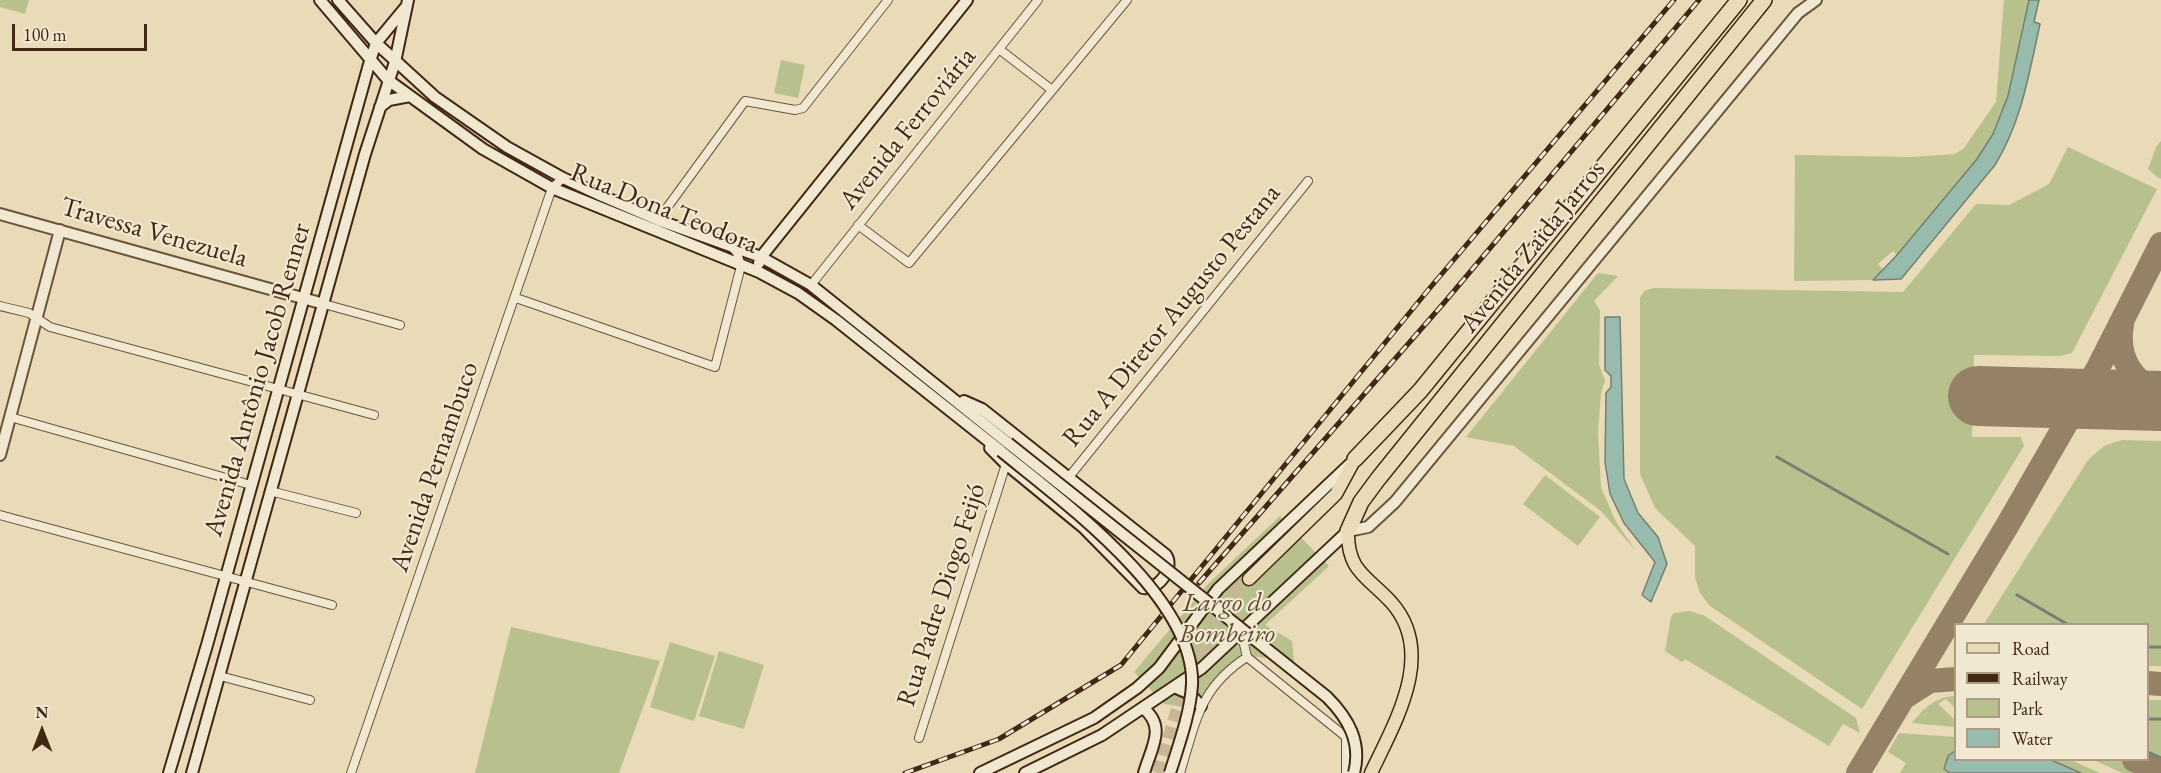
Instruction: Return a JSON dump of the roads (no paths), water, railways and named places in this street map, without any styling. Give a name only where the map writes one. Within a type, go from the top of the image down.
[{"type":"highway","name":"Avenida Zaida Jarros","points":[[1355,459],[1420,391],[1739,0]]},
{"type":"highway","name":"Avenida Zaida Jarros","points":[[1348,531],[1361,502],[1378,479],[1764,0]]},
{"type":"main road","name":"Rua Dona Teodora","points":[[320,0],[388,80],[453,128],[552,188],[759,272],[798,293],[836,320],[969,426],[1005,447]]},
{"type":"main road","name":"Rua Dona Teodora","points":[[338,0],[376,43],[435,97],[507,147],[563,178],[658,220],[760,257],[811,285],[950,395],[1005,447]]},
{"type":"main road","points":[[759,272],[760,257],[967,0]]},
{"type":"main road","points":[[1025,773],[1102,735],[1202,668],[1348,531],[1368,527],[1395,502],[1798,13],[1816,0]]},
{"type":"main road","name":"Avenida Antônio Jacob Renner","points":[[169,773],[370,61],[376,43],[406,4]]},
{"type":"main road","name":"Avenida Antônio Jacob Renner","points":[[193,768],[365,154],[395,62],[406,4]]},
{"type":"main road","points":[[380,107],[389,100],[410,96]]},
{"type":"main road","points":[[453,128],[461,116]]},
{"type":"main road","points":[[345,149],[365,154]]},
{"type":"main road","points":[[330,205],[350,210]]},
{"type":"main road","name":"Travessa Venezuela","points":[[0,214],[324,304]]},
{"type":"main road","points":[[0,455],[60,230]]},
{"type":"main road","points":[[950,395],[982,409],[1166,555],[1170,559],[1169,569],[1157,585],[1148,589],[1143,588],[1084,528],[1006,464],[969,426]]},
{"type":"main road","points":[[267,430],[286,435]]},
{"type":"main road","points":[[1005,447],[1134,568],[1159,598],[1182,634],[1190,660],[1192,683],[1188,713],[1170,773]]},
{"type":"main road","points":[[1005,447],[1327,697],[1343,713],[1352,731],[1356,750],[1354,773]]},
{"type":"main road","points":[[1249,579],[1336,494],[1355,459]]},
{"type":"main road","points":[[980,773],[1094,718],[1137,688],[1159,668],[1218,589],[1355,459]]},
{"type":"main road","points":[[1348,531],[1347,544],[1354,566],[1391,603],[1405,625],[1412,644],[1409,682],[1371,773]]},
{"type":"main road","points":[[217,608],[225,616],[236,614]]},
{"type":"main road","points":[[207,645],[218,642],[226,652]]},
{"type":"main road","points":[[1174,687],[1190,694],[1201,706]]},
{"type":"main road","points":[[1143,708],[1153,716],[1157,731],[1144,773]]},
{"type":"main road","points":[[174,756],[193,768]]},
{"type":"street","points":[[658,220],[745,101],[795,110],[803,108],[888,0]]},
{"type":"street","name":"Avenida Ferroviária","points":[[811,285],[1038,0]]},
{"type":"street","points":[[858,225],[909,263],[1127,0]]},
{"type":"street","points":[[999,49],[1052,90]]},
{"type":"street","name":"Avenida Pernambuco","points":[[351,773],[552,188],[563,178]]},
{"type":"street","name":"Rua A Diretor Augusto Pestana","points":[[1069,477],[1308,181]]},
{"type":"street","points":[[516,298],[715,367],[741,266],[740,259],[731,246]]},
{"type":"street","name":"Travessa Venezuela","points":[[324,304],[400,325]]},
{"type":"street","points":[[0,306],[29,313],[50,327],[374,415]]},
{"type":"street","points":[[10,417],[251,485]]},
{"type":"street","name":"Rua Padre Diogo Feijó","points":[[918,738],[1006,464]]},
{"type":"street","points":[[270,491],[356,513]]},
{"type":"street","points":[[0,515],[332,605]]},
{"type":"street","points":[[1253,618],[1244,644],[1246,657],[1346,737],[1346,773]]},
{"type":"street","points":[[1180,773],[1201,706],[1215,682],[1246,657]]},
{"type":"street","points":[[220,676],[310,700]]},
{"type":"water","points":[[2029,0],[2039,0],[2034,22],[2040,24],[2018,114],[1995,165],[1901,279],[1873,280],[1897,255],[1977,159],[1993,134],[2008,96]]},
{"type":"water","points":[[1605,317],[1620,317],[1624,479],[1638,513],[1658,537],[1667,564],[1651,602],[1642,595],[1655,562],[1624,523],[1610,494],[1605,462],[1606,393],[1611,387],[1611,376],[1605,370]]},
{"type":"water","points":[[1954,752],[1954,761],[2053,761],[2081,773],[1950,773],[1944,769],[1948,756]]},
{"type":"waterway","points":[[1777,457],[1948,554]]},
{"type":"waterway","points":[[2017,595],[2065,623]]},
{"type":"waterway","points":[[2149,647],[2161,647]]},
{"type":"waterway","points":[[2149,719],[2161,719]]},
{"type":"waterway","points":[[2149,752],[2161,758]]},
{"type":"tunnel","points":[[1158,773],[1179,702],[1201,672],[1204,646],[1214,623],[1225,603],[1249,579]]},
{"type":"railway","points":[[905,773],[999,739],[1121,665],[1429,289],[1674,0]]},
{"type":"railway","points":[[1199,583],[1443,304],[1699,0]]},
{"type":"park label","name":"Largo do Bombeiro","points":[[1227,620]]}]
